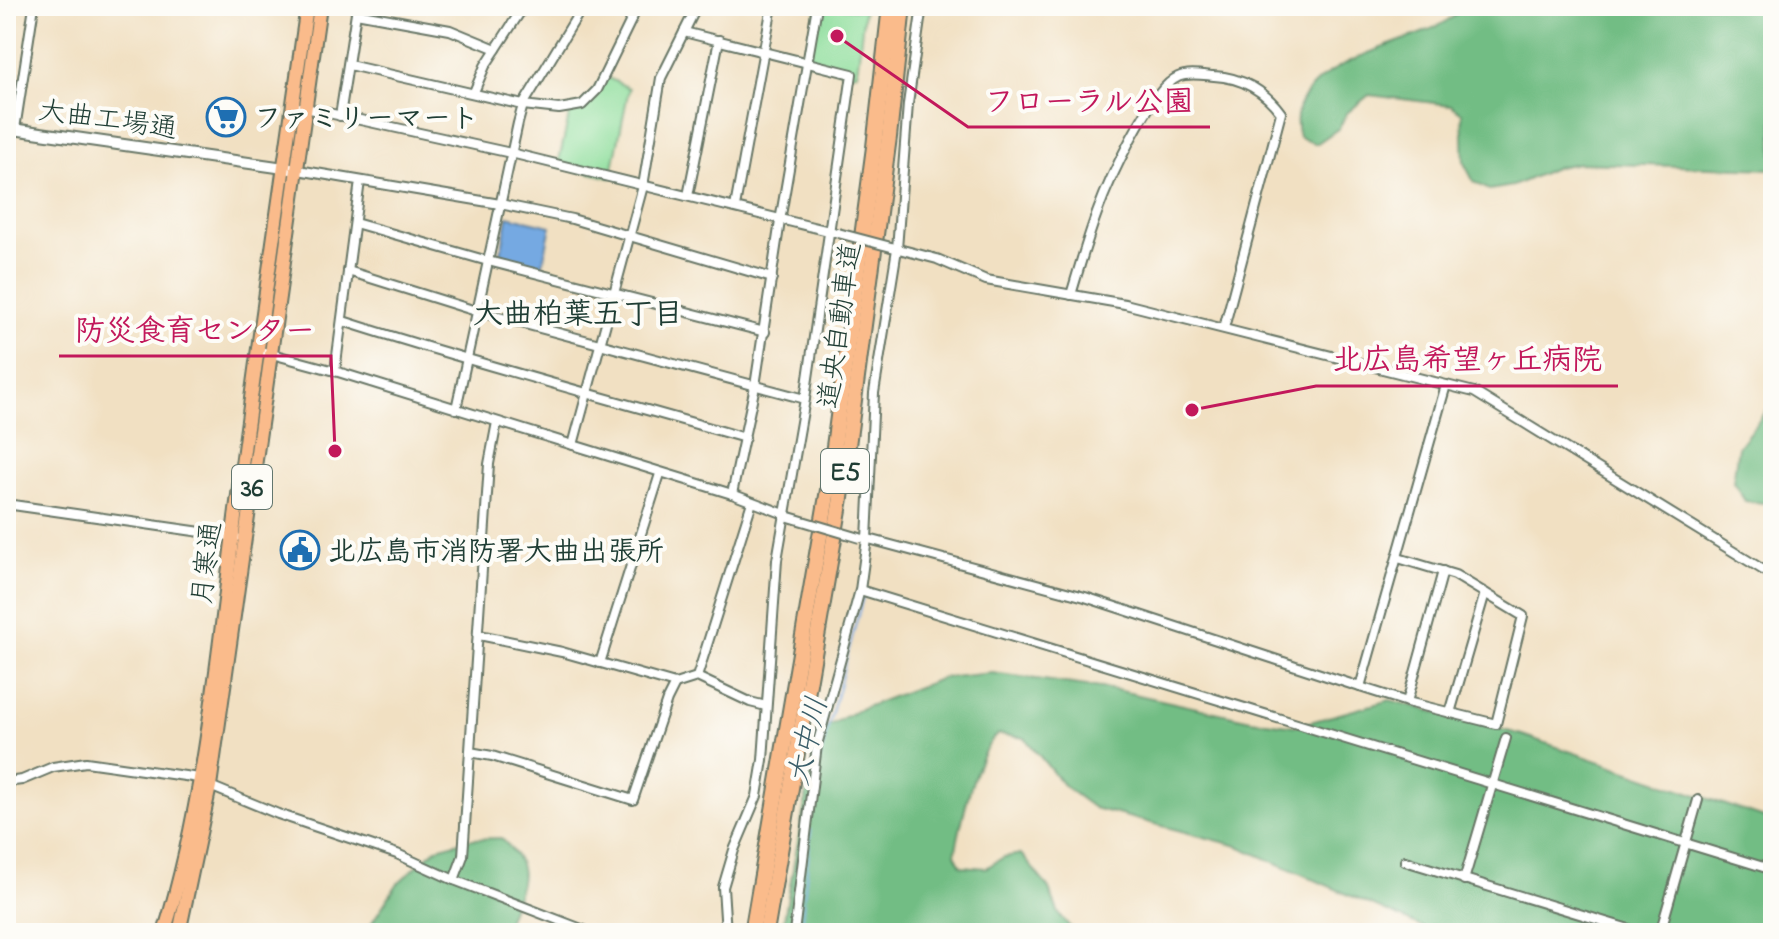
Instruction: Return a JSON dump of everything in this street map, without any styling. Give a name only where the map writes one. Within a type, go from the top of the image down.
[{"type":"highway","name":"月寒通","points":[[164,933],[199,778],[271,353],[307,6]]},
{"type":"highway","name":"月寒通","points":[[299,106],[320,6]]},
{"type":"highway","name":"道央自動車道","points":[[752,933],[831,471],[890,6]]},
{"type":"highway","name":"道央自動車道","points":[[766,933],[841,498],[889,137],[903,6]]},
{"type":"highway","name":"月寒通","points":[[179,933],[210,786],[257,350],[291,169]]},
{"type":"street","points":[[10,128],[34,6]]},
{"type":"street","points":[[474,92],[496,49],[524,6]]},
{"type":"street","points":[[456,409],[523,105],[583,6]]},
{"type":"street","points":[[349,65],[523,105],[559,109],[582,105],[597,90],[638,6]]},
{"type":"street","points":[[573,445],[643,186],[661,78],[697,6]]},
{"type":"street","points":[[735,207],[772,6]]},
{"type":"street","points":[[732,494],[765,332],[780,221],[817,6]]},
{"type":"street","points":[[794,933],[814,759],[860,590],[874,393],[922,6]]},
{"type":"street","points":[[340,116],[356,10],[450,30],[496,49]]},
{"type":"street","points":[[684,32],[852,74],[833,232],[777,560],[763,760],[757,796],[734,850],[723,887],[726,933]]},
{"type":"street","points":[[688,196],[719,40]]},
{"type":"street","points":[[1071,295],[1097,211],[1148,108],[1178,77],[1190,74],[1225,76],[1263,91],[1281,113],[1224,328]]},
{"type":"street","points":[[299,106],[735,207],[937,259],[986,280],[1125,304],[1474,392],[1773,576]]},
{"type":"street","name":"大曲工場通","points":[[10,128],[291,169]]},
{"type":"street","points":[[291,169],[572,219],[772,278]]},
{"type":"street","points":[[335,371],[360,181]]},
{"type":"street","points":[[355,223],[488,261],[765,332]]},
{"type":"street","points":[[348,271],[476,311],[805,399]]},
{"type":"street","points":[[343,321],[467,361],[588,392],[745,438]]},
{"type":"street","points":[[257,350],[335,371],[732,494],[786,515],[1085,597],[1407,702],[1496,724],[1523,616],[1455,575],[1398,558]]},
{"type":"street","points":[[1360,687],[1446,385]]},
{"type":"street","points":[[454,880],[463,856],[489,464],[497,422]]},
{"type":"street","points":[[600,663],[660,474]]},
{"type":"street","points":[[697,677],[752,502]]},
{"type":"street","points":[[6,504],[239,537]]},
{"type":"street","points":[[1407,702],[1443,571]]},
{"type":"street","points":[[860,590],[1773,870]]},
{"type":"street","points":[[1450,713],[1485,593]]},
{"type":"street","points":[[479,635],[562,652],[675,684],[697,677],[750,702],[766,706]]},
{"type":"street","points":[[470,752],[633,800],[675,684]]},
{"type":"street","points":[[1464,880],[1506,738]]},
{"type":"street","points":[[6,782],[22,780],[53,767],[86,762],[199,778],[210,786],[278,814],[397,854],[454,880],[592,933]]},
{"type":"street","points":[[1660,933],[1698,800]]},
{"type":"street","points":[[1405,861],[1642,933]]},
{"type":"green space","points":[[817,6],[864,10],[857,73],[807,62]]},
{"type":"green space","points":[[1461,6],[1773,6],[1773,169],[1578,163],[1557,167],[1513,186],[1489,190],[1474,182],[1464,163],[1462,113],[1451,105],[1369,95],[1347,113],[1339,128],[1316,144],[1299,137],[1297,115],[1304,97],[1318,81],[1359,57],[1444,22],[1455,15]]},
{"type":"green space","points":[[604,76],[629,88],[611,178],[558,165],[571,107],[582,105]]},
{"type":"green space","points":[[1773,403],[1773,504],[1745,501],[1733,482],[1738,447]]},
{"type":"green space","points":[[992,673],[1116,690],[1251,720],[1296,726],[1390,700],[1522,735],[1773,821],[1773,933],[1435,933],[1238,846],[1094,808],[1064,786],[1025,738],[998,734],[982,756],[976,772],[955,854],[961,866],[986,868],[1004,857],[1021,854],[1048,887],[1059,914],[1075,933],[783,933],[812,764],[823,729],[858,710],[942,678]]},
{"type":"green space","points":[[501,838],[518,860],[522,879],[506,925],[507,933],[365,933],[398,883],[437,848],[471,839]]},
{"type":"water","points":[[508,216],[551,226],[542,268],[500,258]]},
{"type":"waterway","name":"大中川","points":[[865,587],[871,545]]},
{"type":"waterway","name":"大中川","points":[[818,765],[864,593]]},
{"type":"waterway","name":"大中川","points":[[811,830],[802,917],[808,928],[827,933]]},
{"type":"place","name":"フローラル公園","points":[[837,36]]},
{"type":"place","name":"ファミリーマート","points":[[226,117]]},
{"type":"place","name":"北広島希望ヶ丘病院","points":[[1192,410]]},
{"type":"place","name":"防災食育センター","points":[[335,451]]},
{"type":"place","name":"北広島市消防署大曲出張所","points":[[300,550]]},
{"type":"district","name":"大曲柏葉五丁目","points":[[578,313]]}]
